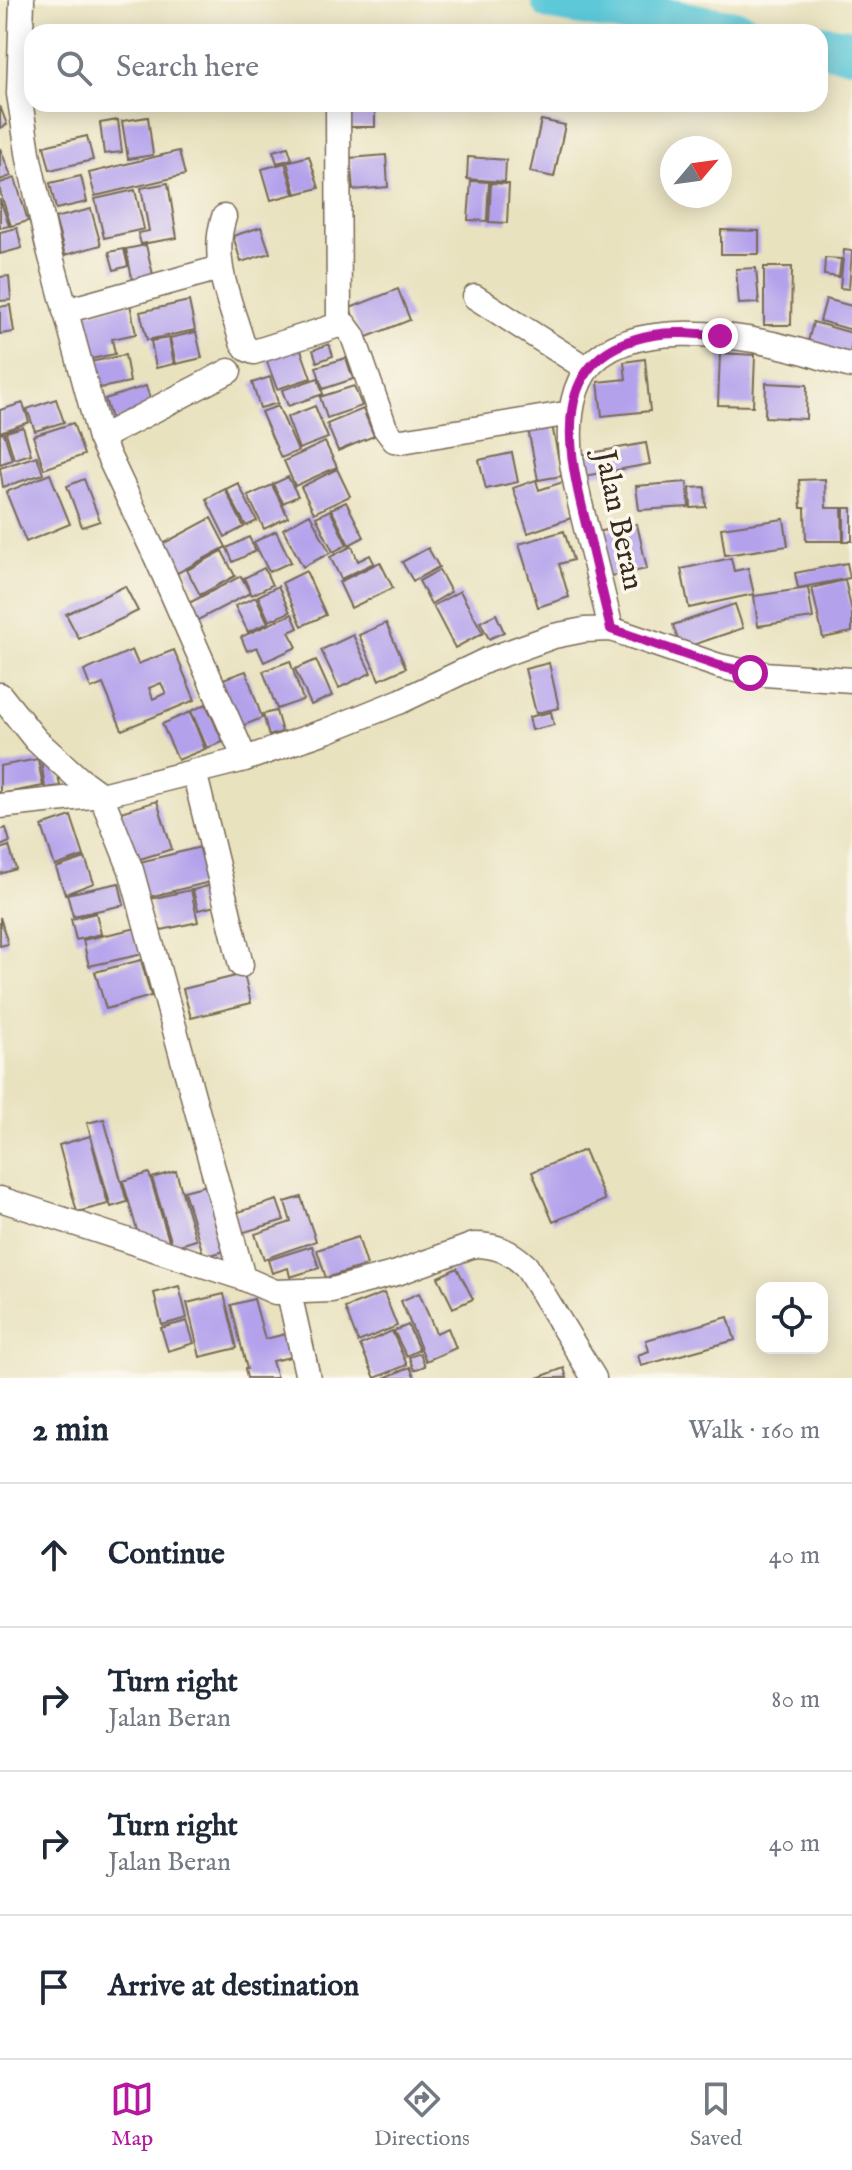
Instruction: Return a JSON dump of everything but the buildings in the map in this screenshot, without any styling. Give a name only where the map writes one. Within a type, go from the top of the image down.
[{"type":"street","points":[[22,0],[10,47],[29,159],[47,242],[100,438],[245,759]]},
{"type":"street","points":[[338,112],[339,325]]},
{"type":"street","points":[[224,217],[219,231],[220,268],[242,342],[247,349],[254,352],[345,325],[353,336],[385,428],[394,440],[571,413]]},
{"type":"street","points":[[65,311],[220,268]]},
{"type":"street","points":[[475,297],[587,369],[617,347],[666,333],[750,340],[852,366]]},
{"type":"street","name":"Jalan Beran","points":[[587,369],[571,413],[571,454],[611,629]]},
{"type":"street","points":[[100,438],[229,371]]},
{"type":"street","points":[[0,806],[101,795],[245,759],[401,701],[487,660],[584,630],[611,629],[719,666],[750,673],[852,680]]},
{"type":"street","points":[[0,695],[36,740],[101,795],[131,870],[243,1278]]},
{"type":"street","points":[[194,771],[241,965]]},
{"type":"street","points":[[0,1199],[243,1278],[275,1292],[332,1290],[397,1273],[474,1245],[501,1248],[526,1266],[594,1378]]},
{"type":"street","points":[[289,1293],[308,1378]]},
{"type":"waterway","points":[[552,0],[693,24]]},
{"type":"waterway","points":[[828,46],[852,50]]},
{"type":"route","points":[[720,336],[682,333],[651,335],[617,347],[596,361],[581,379],[571,413],[571,454],[611,629],[719,666],[750,673]]}]
